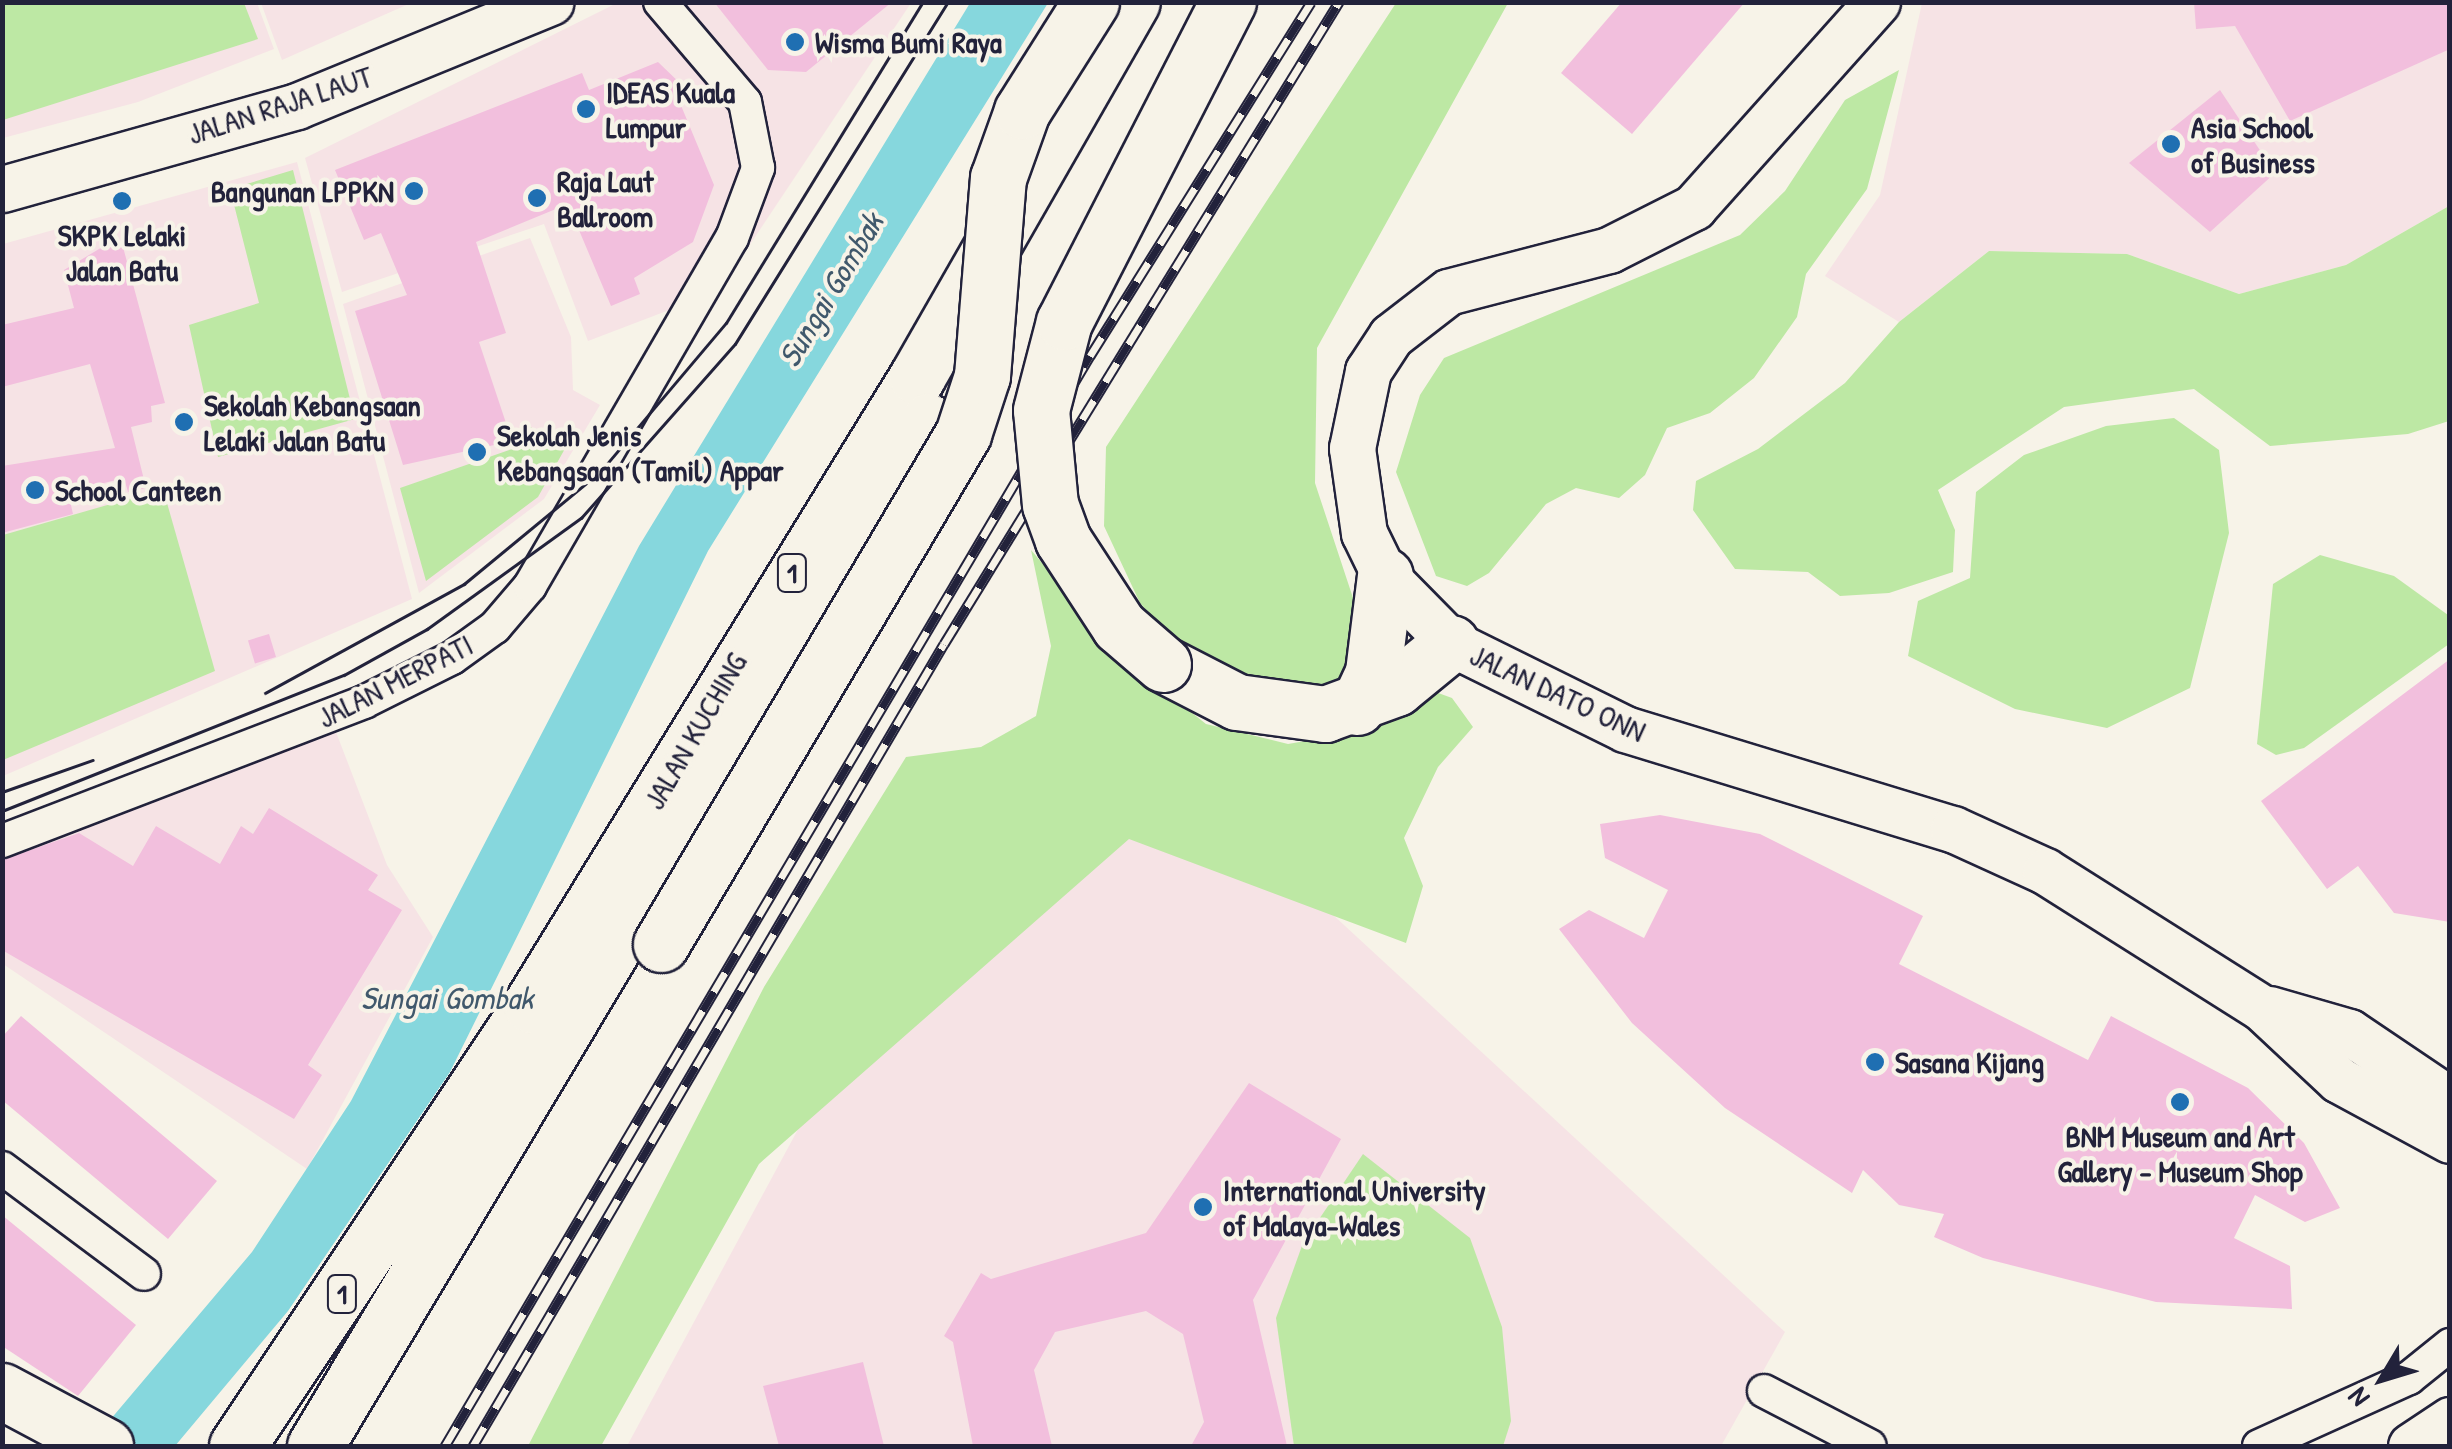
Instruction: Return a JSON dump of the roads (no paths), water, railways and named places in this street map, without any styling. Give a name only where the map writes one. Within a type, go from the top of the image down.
[{"type":"highway","points":[[397,1315],[440,1290],[661,944],[963,434],[982,376],[998,178],[1022,111],[1092,2]]},
{"type":"highway","name":"JALAN KUCHING","points":[[236,1446],[531,1005],[916,377],[1132,2]]},
{"type":"highway","name":"JALAN KUCHING","points":[[315,1446],[880,509],[1168,2]]},
{"type":"highway","points":[[1228,2],[1064,322],[1042,410],[1050,505],[1063,540],[1119,626],[1163,664],[1206,690],[1270,710],[1357,707],[1451,643]]},
{"type":"highway","points":[[1357,707],[1372,672],[1385,576]]},
{"type":"highway","points":[[2,1392],[105,1446]]},
{"type":"street","name":"JALAN RAJA LAUT","points":[[2,188],[296,106],[551,2]]},
{"type":"street","name":"JALAN MERPATI","points":[[2,841],[364,702],[466,648],[530,586],[732,238],[758,168],[744,102],[660,2]]},
{"type":"street","name":"JALAN DATO ONN","points":[[1876,2],[1694,207],[1609,250],[1448,292],[1391,336],[1368,370],[1352,448],[1364,533],[1385,576],[1451,643],[1624,729],[2006,850],[2262,1008],[2349,1032],[2447,1131]]},
{"type":"street","points":[[2,1168],[144,1274]]},
{"type":"street","points":[[2258,1446],[2410,1378],[2450,1345]]},
{"type":"street","points":[[1764,1391],[1870,1446]]},
{"type":"street","points":[[2411,1446],[2450,1420]]},
{"type":"water","name":"Sungai Gombak","points":[[970,3],[1048,3],[708,551],[450,1072],[288,1311],[175,1446],[88,1446],[252,1252],[351,1101],[639,546]]},
{"type":"tram line","points":[[265,693],[464,584],[600,472],[726,323],[923,2]]},
{"type":"tram line","points":[[2,811],[344,675],[427,629],[581,518],[735,344],[948,2]]},
{"type":"tram line","points":[[2,792],[93,760]]},
{"type":"railway","points":[[445,1446],[1090,356],[1311,2]]},
{"type":"railway","points":[[473,1446],[944,644],[1339,2]]},
{"type":"place","name":"Wisma Bumi Raya","points":[[795,42]]},
{"type":"place","name":"IDEAS Kuala Lumpur","points":[[586,109]]},
{"type":"place","name":"Asia School of Business","points":[[2171,144]]},
{"type":"place","name":"Bangunan LPPKN","points":[[414,191]]},
{"type":"place","name":"Raja Laut Ballroom","points":[[537,198]]},
{"type":"place","name":"SKPK Lelaki Jalan Batu","points":[[122,201]]},
{"type":"place","name":"Sekolah Kebangsaan Lelaki Jalan Batu","points":[[184,422]]},
{"type":"place","name":"Sekolah Jenis Kebangsaan (Tamil) Appar","points":[[477,452]]},
{"type":"place","name":"School Canteen","points":[[35,490]]},
{"type":"place","name":"Sasana Kijang","points":[[1875,1062]]},
{"type":"place","name":"BNM Museum and Art Gallery - Museum Shop","points":[[2180,1102]]},
{"type":"place","name":"International University of Malaya-Wales","points":[[1203,1207]]}]
